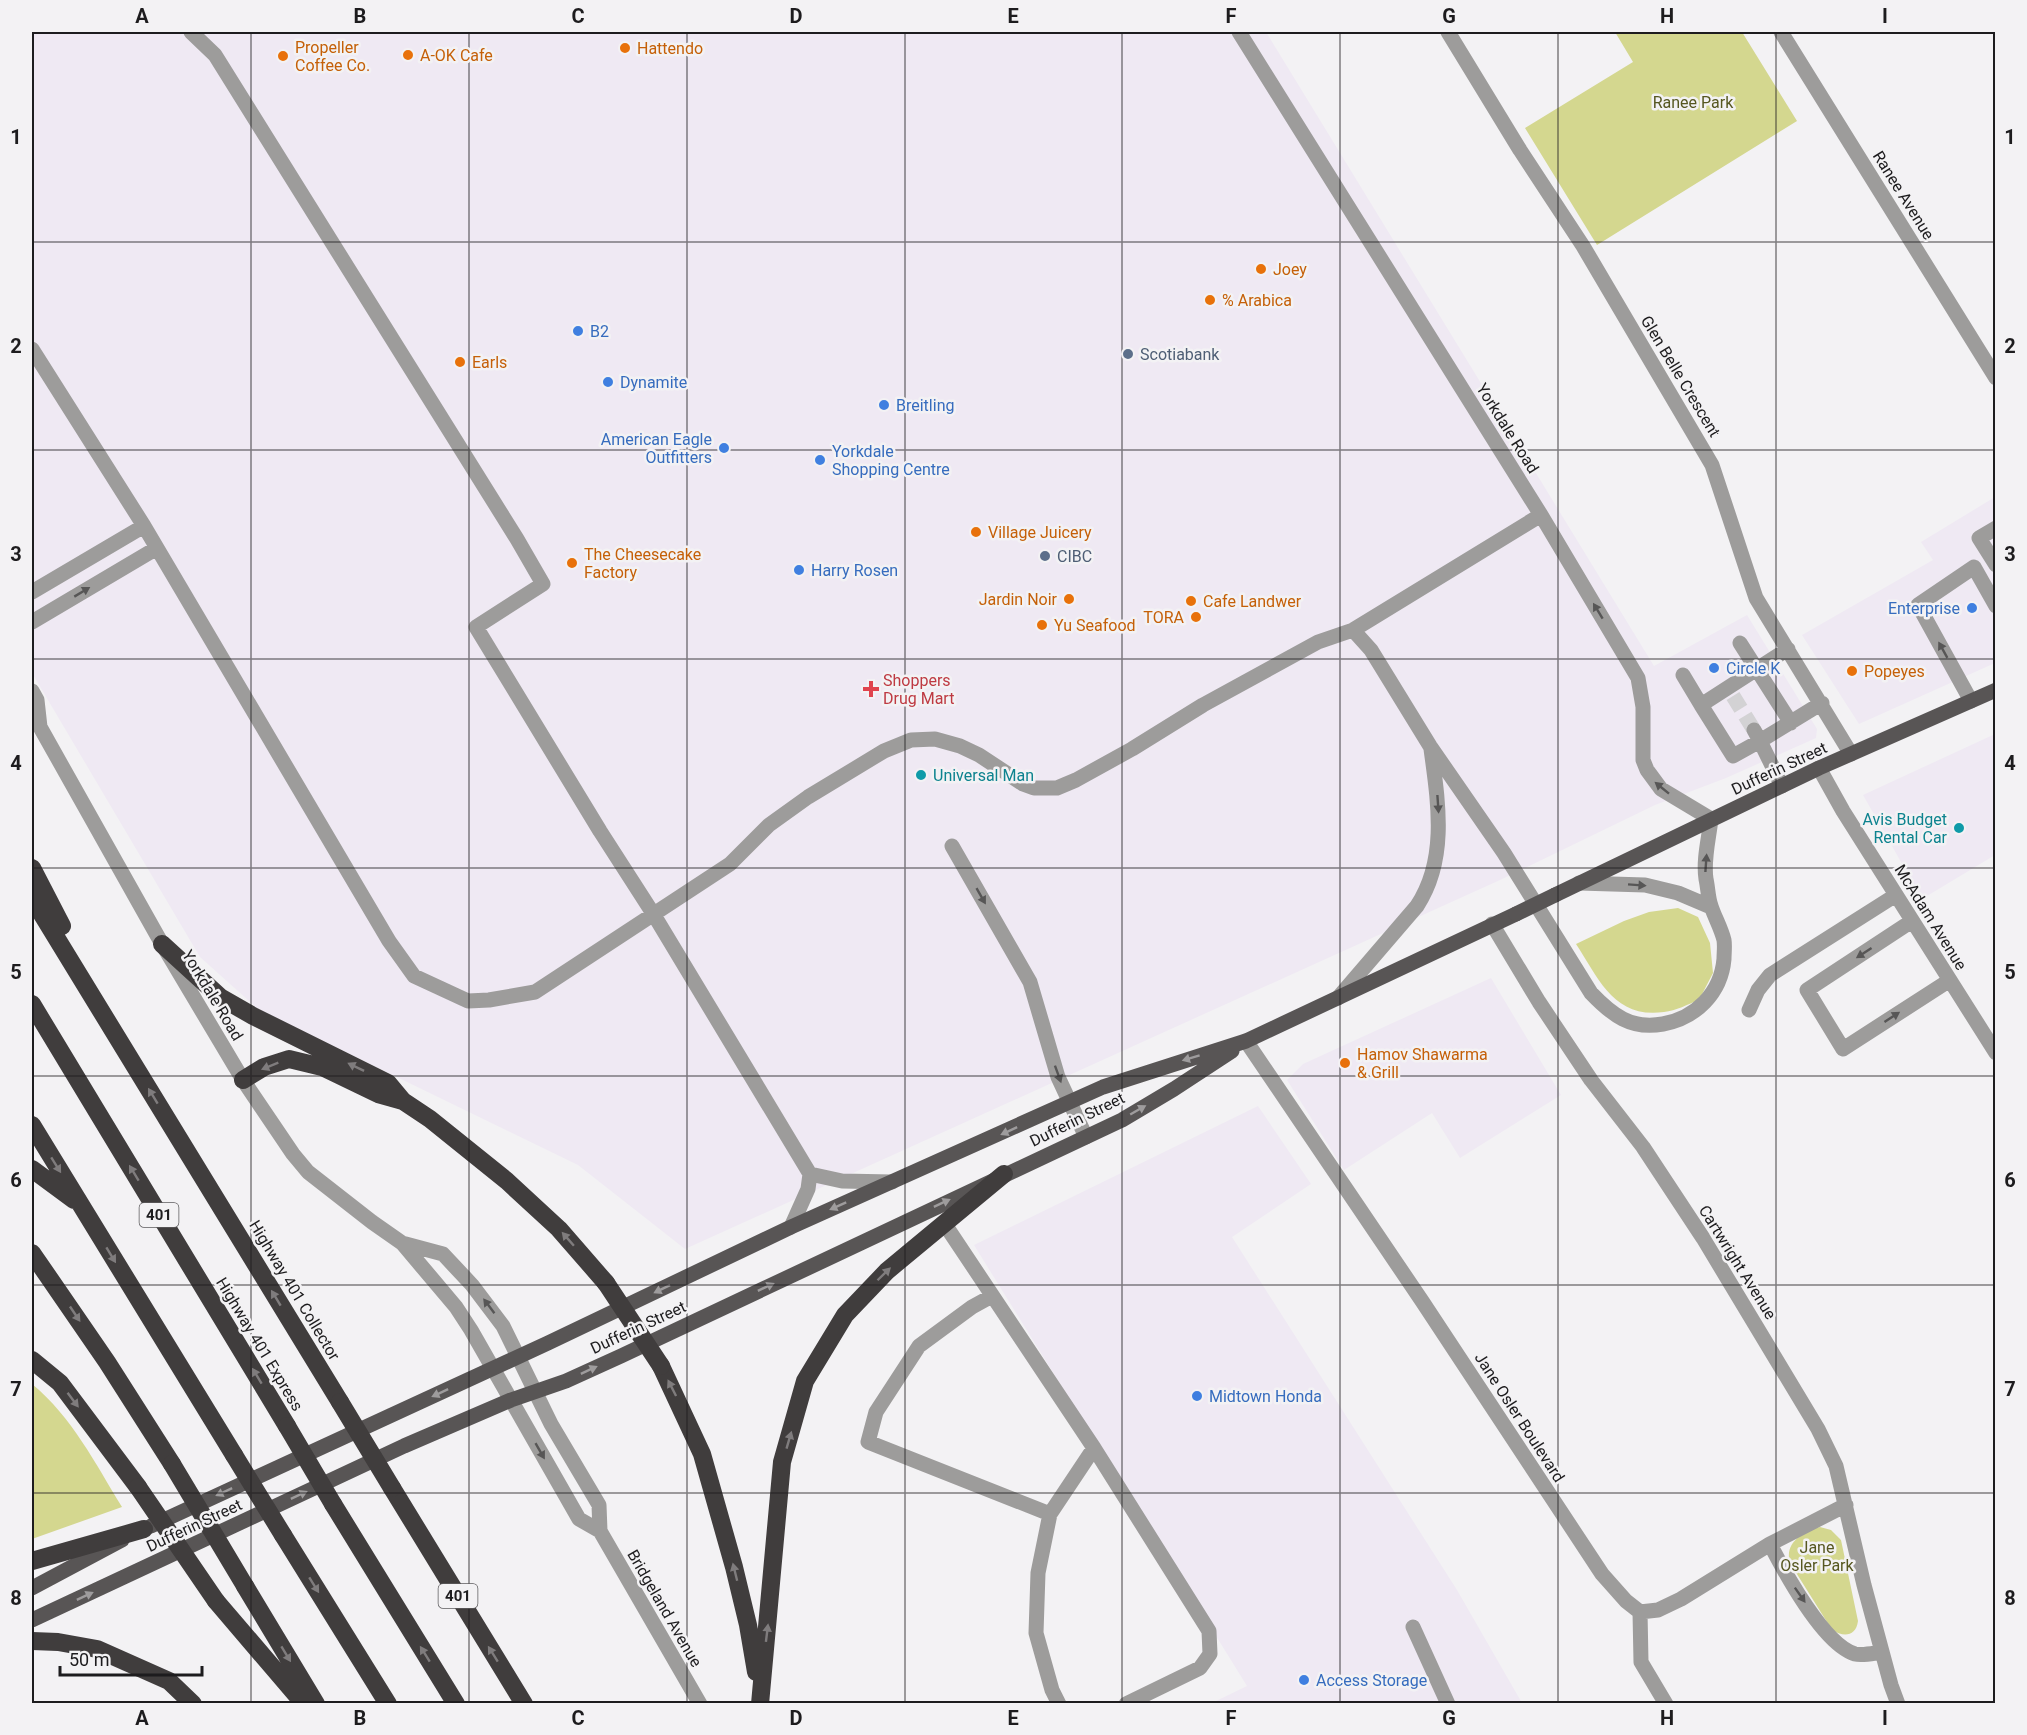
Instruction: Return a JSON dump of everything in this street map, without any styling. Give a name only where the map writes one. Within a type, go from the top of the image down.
[{"type":"highway","points":[[32,868],[135,1066]]},
{"type":"highway","name":"Highway 401 Collector","points":[[32,898],[524,1704]]},
{"type":"highway","points":[[162,944],[220,997],[253,1016],[388,1083],[403,1101],[430,1119],[507,1181],[559,1229],[606,1283],[661,1366],[682,1407],[705,1464],[748,1624],[760,1697]]},
{"type":"highway","name":"Highway 401 Express","points":[[32,1004],[456,1704]]},
{"type":"highway","points":[[243,1080],[264,1067],[289,1059],[322,1066],[378,1094],[403,1101]]},
{"type":"highway","points":[[32,1125],[388,1704]]},
{"type":"highway","points":[[32,1169],[80,1205]]},
{"type":"highway","points":[[760,1697],[782,1462],[805,1381],[845,1315],[887,1271],[1004,1173]]},
{"type":"highway","points":[[32,1253],[107,1362],[172,1464],[316,1704]]},
{"type":"highway","points":[[32,1360],[60,1383],[138,1487],[216,1601],[304,1704]]},
{"type":"highway","points":[[32,1561],[144,1529]]},
{"type":"highway","points":[[32,1641],[58,1642],[97,1649],[169,1681],[193,1704]]},
{"type":"main road","name":"Dufferin Street","points":[[32,1588],[144,1529],[519,1356],[791,1227],[1103,1087],[1246,1041],[1819,768],[1995,690]]},
{"type":"main road","name":"Dufferin Street","points":[[32,1620],[404,1446],[511,1400],[566,1381],[621,1356],[1004,1173],[1122,1120],[1246,1041]]},
{"type":"street","points":[[191,32],[215,55],[543,584],[476,627],[654,915],[810,1174],[808,1189],[791,1227]]},
{"type":"street","name":"Yorkdale Road","points":[[1239,32],[1541,514],[1638,678],[1643,707],[1643,760],[1653,781],[1660,789],[1711,819]]},
{"type":"street","name":"Glen Belle Crescent","points":[[1448,32],[1520,150],[1583,246],[1712,465],[1756,598],[1851,754]]},
{"type":"street","name":"Ranee Avenue","points":[[1781,32],[1995,378]]},
{"type":"street","points":[[32,349],[144,526],[389,941],[414,976],[468,1001],[489,1000],[535,992],[730,864],[769,825],[808,796],[884,751],[911,740],[935,740],[960,746],[979,755],[1023,784],[1034,788],[1057,788],[1132,750],[1203,705],[1318,642],[1353,630],[1541,514]]},
{"type":"street","points":[[32,592],[144,526]]},
{"type":"street","points":[[1995,528],[1979,538],[1995,566]]},
{"type":"street","points":[[32,622],[157,548]]},
{"type":"street","points":[[1971,701],[1918,605],[1974,567],[1995,606]]},
{"type":"street","points":[[1353,630],[1371,650],[1430,746],[1503,853],[1592,993],[1609,1012],[1630,1022],[1654,1026],[1674,1022],[1693,1014],[1717,987],[1723,969],[1725,943],[1711,907],[1706,876],[1711,819]]},
{"type":"street","points":[[1740,643],[1791,723]]},
{"type":"street","points":[[1701,705],[1731,692],[1756,670],[1788,650]]},
{"type":"street","points":[[1683,675],[1733,756],[1757,736],[1791,723],[1821,703]]},
{"type":"street","name":"Yorkdale Road","points":[[32,691],[37,700],[36,724],[243,1080],[293,1154],[308,1172],[402,1243],[465,1320],[511,1400]]},
{"type":"street","points":[[1757,736],[1782,786]]},
{"type":"street","points":[[1338,998],[1417,906],[1427,891],[1437,854],[1439,807],[1430,746]]},
{"type":"street","name":"McAdam Avenue","points":[[1819,768],[1843,811],[1995,1053]]},
{"type":"street","points":[[952,846],[1030,982],[1058,1077],[1086,1137]]},
{"type":"street","name":"Dufferin Street","points":[[1579,883],[1645,885],[1678,892],[1711,907]]},
{"type":"street","points":[[1749,1010],[1758,990],[1770,975],[1896,895]]},
{"type":"street","points":[[1912,921],[1807,990],[1843,1049],[1950,980]]},
{"type":"street","name":"Cartwright Avenue","points":[[1492,924],[1579,1063],[1642,1147],[1709,1248],[1818,1429],[1836,1466],[1864,1585],[1898,1704]]},
{"type":"street","name":"Jane Osler Boulevard","points":[[1246,1041],[1416,1292],[1602,1574],[1626,1601],[1640,1612]]},
{"type":"street","points":[[810,1174],[842,1181],[892,1182]]},
{"type":"street","points":[[945,1223],[1094,1448],[1209,1631],[1210,1654],[1200,1668],[1126,1704]]},
{"type":"street","name":"Yorkdale Road","points":[[402,1243],[443,1254],[489,1306],[503,1326],[535,1392]]},
{"type":"street","points":[[992,1296],[972,1307],[919,1346],[876,1412],[868,1442],[1050,1514]]},
{"type":"street","name":"Bridgeland Avenue","points":[[535,1392],[550,1424],[599,1505],[600,1531],[700,1704]]},
{"type":"street","name":"Bridgeland Avenue","points":[[511,1400],[579,1519],[600,1531]]},
{"type":"street","points":[[1059,1704],[1052,1690],[1036,1633],[1038,1573],[1050,1514],[1094,1448]]},
{"type":"street","points":[[1666,1704],[1641,1662],[1640,1612],[1658,1610],[1681,1599],[1770,1544],[1846,1505]]},
{"type":"street","points":[[1770,1544],[1788,1578],[1828,1636],[1844,1650],[1857,1655],[1882,1652]]},
{"type":"street","points":[[1413,1628],[1448,1704]]},
{"type":"shaded area","points":[[32,32],[1266,32],[1654,666],[1747,615],[1817,729],[1816,738],[1726,778],[1655,805],[1500,880],[685,1249],[578,1165],[259,1010],[200,957],[32,673]]},
{"type":"shaded area","points":[[1995,497],[1995,663],[1859,724],[1802,635],[1933,560],[1921,542]]},
{"type":"shaded area","points":[[1995,734],[1995,855],[1922,899],[1863,795]]},
{"type":"shaded area","points":[[1491,978],[1561,1095],[1460,1158],[1432,1113],[1344,1170],[1287,1080],[1303,1064]]},
{"type":"shaded area","points":[[1258,1106],[1311,1184],[1232,1237],[1457,1590],[1522,1703],[1212,1703],[1247,1686],[974,1245]]},
{"type":"green space","name":"Ranee Park","points":[[1615,32],[1742,32],[1797,121],[1597,245],[1525,128],[1633,62]]},
{"type":"green space","points":[[1678,908],[1698,917],[1710,943],[1713,973],[1699,1000],[1677,1009],[1647,1013],[1620,1003],[1601,983],[1576,944],[1649,912]]},
{"type":"green space","points":[[32,1384],[71,1426],[122,1507],[32,1539]]},
{"type":"green space","name":"Jane Osler Park","points":[[1820,1527],[1831,1530],[1841,1540],[1858,1621],[1852,1633],[1840,1634],[1832,1630],[1790,1563],[1790,1550],[1796,1539]]},
{"type":"tunnel","points":[[1733,696],[1754,730]]},
{"type":"place","name":"Hattendo","points":[[625,48]]},
{"type":"place","name":"A-OK Cafe","points":[[408,55]]},
{"type":"place","name":"Propeller Coffee Co.","points":[[283,56]]},
{"type":"place","name":"Joey","points":[[1261,269]]},
{"type":"place","name":"% Arabica","points":[[1210,300]]},
{"type":"place","name":"B2","points":[[578,331]]},
{"type":"place","name":"Scotiabank","points":[[1128,354]]},
{"type":"place","name":"Earls","points":[[460,362]]},
{"type":"place","name":"Dynamite","points":[[608,382]]},
{"type":"place","name":"Breitling","points":[[884,405]]},
{"type":"place","name":"American Eagle Outfitters","points":[[724,448]]},
{"type":"place","name":"Yorkdale Shopping Centre","points":[[820,460]]},
{"type":"place","name":"Village Juicery","points":[[976,532]]},
{"type":"place","name":"CIBC","points":[[1045,556]]},
{"type":"place","name":"The Cheesecake Factory","points":[[572,563]]},
{"type":"place","name":"Harry Rosen","points":[[799,570]]},
{"type":"place","name":"Jardin Noir","points":[[1069,599]]},
{"type":"place","name":"Cafe Landwer","points":[[1191,601]]},
{"type":"place","name":"Enterprise","points":[[1972,608]]},
{"type":"place","name":"TORA","points":[[1196,617]]},
{"type":"place","name":"Yu Seafood","points":[[1042,625]]},
{"type":"place","name":"Circle K","points":[[1714,668]]},
{"type":"place","name":"Popeyes","points":[[1852,671]]},
{"type":"place","name":"Shoppers Drug Mart","points":[[871,689]]},
{"type":"place","name":"Universal Man","points":[[921,775]]},
{"type":"place","name":"Avis Budget Rental Car","points":[[1959,828]]},
{"type":"place","name":"Hamov Shawarma & Grill","points":[[1345,1063]]},
{"type":"place","name":"Midtown Honda","points":[[1197,1396]]},
{"type":"place","name":"Access Storage","points":[[1304,1680]]}]
